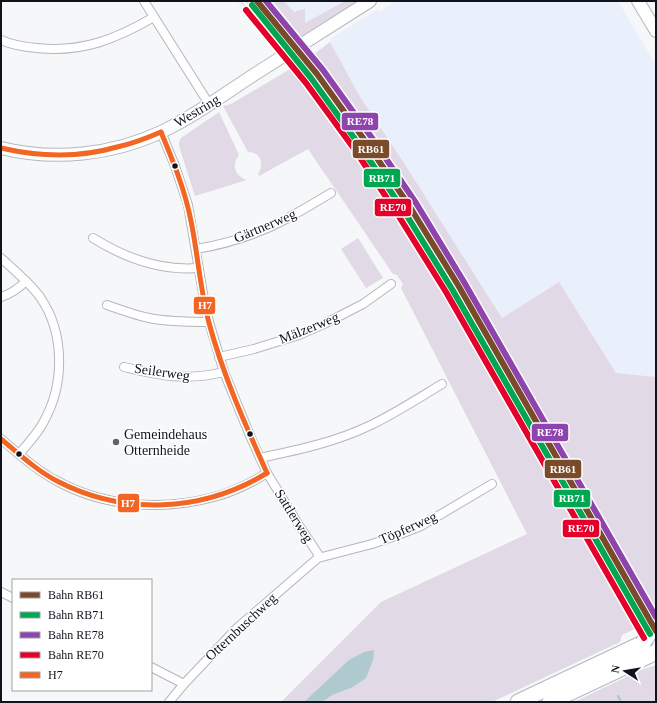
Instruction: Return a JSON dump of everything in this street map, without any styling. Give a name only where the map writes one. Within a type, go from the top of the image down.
[{"type":"highway","points":[[651,647],[650,632],[656,629]]},
{"type":"highway","points":[[518,702],[651,647]]},
{"type":"highway","points":[[550,702],[651,647]]},
{"type":"street","points":[[144,1],[209,104]]},
{"type":"street","name":"Westring","points":[[1,148],[25,153],[42,154],[94,153],[133,143],[161,132],[209,104],[370,1]]},
{"type":"street","points":[[638,1],[656,31]]},
{"type":"street","points":[[1,40],[24,46],[49,49],[67,49],[86,46],[111,39],[133,29],[154,16]]},
{"type":"street","name":"Sattlerweg","points":[[161,132],[175,166],[188,205],[198,268],[209,322],[224,372],[267,473],[318,554],[318,558]]},
{"type":"street","name":"Gärtnerweg","points":[[196,249],[212,247],[247,236],[284,220],[331,193]]},
{"type":"street","points":[[93,238],[110,249],[149,263],[164,267],[184,269],[198,268]]},
{"type":"street","points":[[1,258],[40,296],[48,311],[56,336],[59,353],[58,381],[51,407],[43,423],[30,442],[19,454]]},
{"type":"street","points":[[1,297],[18,290],[26,281]]},
{"type":"street","name":"Mälzerweg","points":[[219,357],[254,349],[299,335],[318,327],[363,304],[391,284]]},
{"type":"street","points":[[107,305],[136,315],[164,321],[209,322]]},
{"type":"street","name":"Seilerweg","points":[[124,367],[176,377],[208,376],[224,372]]},
{"type":"street","points":[[260,458],[298,450],[370,426],[394,414],[442,384]]},
{"type":"street","points":[[1,439],[42,472],[72,489],[108,500],[138,504],[170,505],[196,502],[232,491],[267,473]]},
{"type":"street","name":"Töpferweg","points":[[318,558],[372,544],[421,526],[492,484]]},
{"type":"street","name":"Otternbuschweg","points":[[169,702],[237,628],[318,558]]},
{"type":"street","points":[[1,592],[12,598]]},
{"type":"street","points":[[152,668],[184,684]]},
{"type":"shaded area","points":[[237,1],[273,1],[372,134],[462,275],[656,612],[656,659],[639,627],[630,617],[529,439],[390,206],[351,148],[278,50]]},
{"type":"shaded area","points":[[273,1],[284,1],[294,12],[305,9],[305,23],[345,1],[359,1],[301,37]]},
{"type":"shaded area","points":[[284,1],[345,1],[304,24]]},
{"type":"shaded area","points":[[395,1],[618,1],[656,65],[656,377],[616,373],[559,282],[502,318],[406,166],[359,95],[330,42],[332,38],[376,10],[380,11]]},
{"type":"shaded area","points":[[330,42],[359,95],[406,166],[502,318],[559,282],[616,373],[656,377],[656,612],[462,275],[372,134],[314,54]]},
{"type":"shaded area","points":[[292,68],[351,148],[444,290],[630,617],[639,627],[622,635],[620,642],[492,702],[281,702],[381,602],[527,534],[401,288],[403,284],[397,275],[393,274],[308,149],[259,176],[258,174],[261,166],[260,159],[256,154],[248,152],[223,106],[231,104]]},
{"type":"shaded area","points":[[219,112],[239,155],[235,163],[237,173],[247,180],[195,196],[179,142],[181,138]]},
{"type":"shaded area","points":[[358,238],[383,278],[366,288],[341,249]]},
{"type":"shaded area","points":[[656,665],[656,702],[574,702],[641,670]]},
{"type":"water","points":[[374,650],[373,660],[366,678],[353,687],[332,695],[322,702],[304,702],[349,660],[364,652]]},
{"type":"waterway","points":[[618,696],[621,702]]},
{"type":"railway","points":[[243,1],[327,106],[416,237],[449,290],[656,653]]},
{"type":"rail line","name":"RB61","points":[[257,1],[317,74],[410,207],[458,285],[656,631]]},
{"type":"rail line","name":"RE78","points":[[266,1],[323,70],[416,203],[464,282],[656,617]]},
{"type":"rail line","name":"RB71","points":[[252,5],[311,78],[404,211],[452,289],[650,634]]},
{"type":"rail line","name":"RE70","points":[[246,10],[306,83],[355,150],[398,215],[446,292],[644,638]]},
{"type":"transit line","name":"H7","points":[[161,132],[178,176],[188,209],[203,298],[209,323],[235,399],[267,473]]},
{"type":"transit line","name":"H7","points":[[1,148],[45,155],[74,155],[103,151],[123,146],[161,132]]},
{"type":"transit line","name":"H7","points":[[1,439],[35,467],[57,481],[83,492],[109,500],[136,504],[163,505],[190,502],[217,496],[242,486],[267,473]]},
{"type":"place","name":"Gemeindehaus Otternheide","points":[[116,442]]}]
